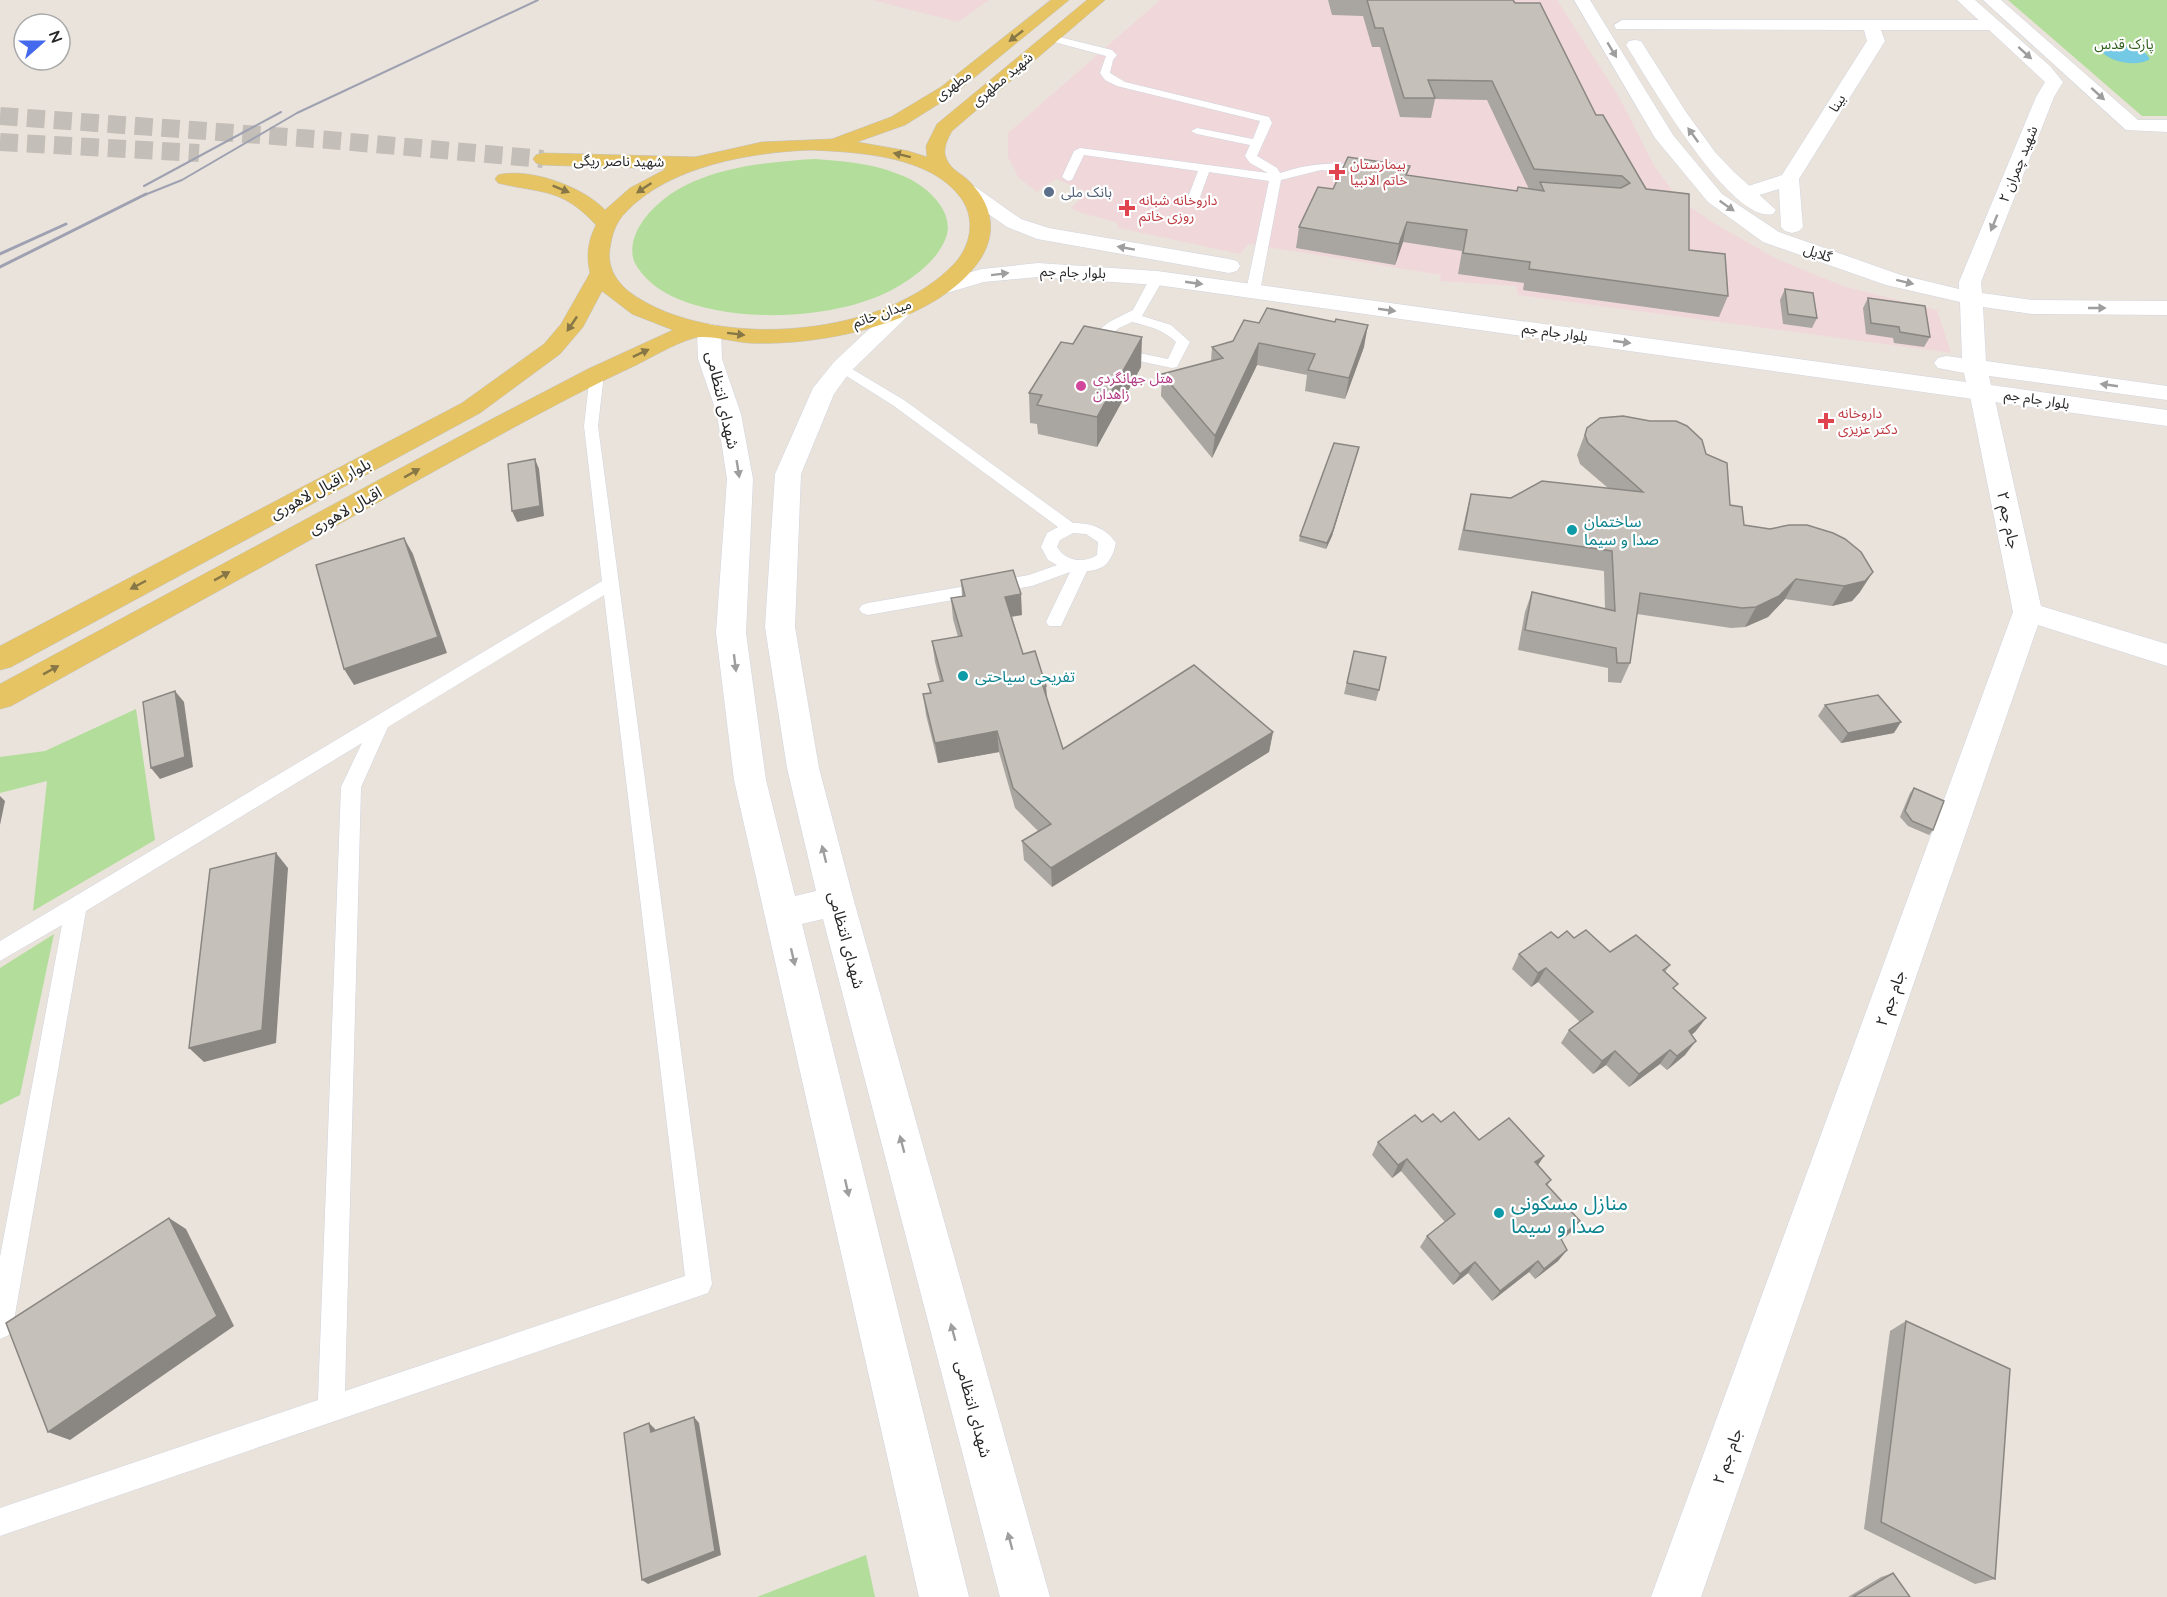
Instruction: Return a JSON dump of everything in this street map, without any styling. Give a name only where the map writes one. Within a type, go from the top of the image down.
[{"type":"main road","name":"مطهری","points":[[830,144],[898,121],[947,91],[1061,0]]},
{"type":"main road","name":"شهید مطهری","points":[[944,172],[936,159],[934,148],[944,128],[1098,0]]},
{"type":"main road","name":"میدان خاتم","points":[[830,144],[873,148],[912,158],[944,172],[968,190],[980,213],[981,237],[969,262],[943,286],[905,308],[857,324],[803,334],[747,335],[701,330],[652,316],[619,296],[601,273],[597,248],[606,223],[627,200],[658,179],[696,163],[739,151],[785,145],[830,144]]},
{"type":"main road","name":"شهید ناصر ریگی","points":[[543,159],[696,163]]},
{"type":"main road","name":"شهید ناصر ریگی","points":[[505,179],[556,186],[579,197],[606,223]]},
{"type":"main road","name":"بلوار اقبال لاهوری","points":[[0,658],[471,408],[552,349],[571,327],[601,273]]},
{"type":"main road","name":"اقبال لاهوری","points":[[0,698],[597,374],[701,330]]},
{"type":"street","name":"گلایل","points":[[1582,0],[1665,138],[1715,198],[1771,237],[1894,280],[1970,290],[2167,290]]},
{"type":"street","name":"شهید چمران ۲","points":[[1965,0],[2044,70],[2054,82],[2045,97],[1970,290],[1978,378]]},
{"type":"street","points":[[1991,0],[2133,126],[2167,126]]},
{"type":"street","points":[[1787,8],[1802,25],[1994,26]]},
{"type":"street","name":"گلایل","points":[[1802,25],[1617,17],[1693,137],[1743,194],[1792,227],[1970,290],[2032,307],[2167,308]]},
{"type":"street","name":"بینا","points":[[1789,179],[1876,41],[1871,26]]},
{"type":"street","points":[[1743,194],[1789,179],[1792,227]]},
{"type":"street","name":"بلوار جام جم","points":[[968,190],[1014,223],[1045,234],[1255,281],[1978,378],[2167,393]]},
{"type":"street","name":"بلوار جام جم","points":[[943,286],[982,276],[1038,270],[1398,289]]},
{"type":"street","name":"شهدای انتظامی","points":[[905,308],[842,367],[822,393],[788,474],[780,627],[802,768],[836,902],[1025,1597]]},
{"type":"street","name":"شهدای انتظامی","points":[[701,330],[729,414],[740,479],[731,633],[750,780],[944,1597]]},
{"type":"street","name":"بلوار جام جم","points":[[1927,360],[1978,378],[2167,418]]},
{"type":"street","name":"جام جم ۲","points":[[1677,1597],[2028,612],[1978,378]]},
{"type":"street","points":[[2028,612],[2167,655]]},
{"type":"street","points":[[783,914],[836,902]]},
{"type":"lane","points":[[1051,38],[1108,52],[1112,55],[1108,60],[1105,73],[1109,78],[1121,84],[1265,119],[1266,123],[1251,156],[1254,161],[1273,170],[1275,178],[1255,281]]},
{"type":"lane","points":[[1197,131],[1257,143]]},
{"type":"lane","points":[[1068,177],[1080,151],[1275,178],[1293,171],[1321,166],[1345,165],[1380,172]]},
{"type":"lane","points":[[1193,200],[1205,168]]},
{"type":"lane","points":[[1131,318],[1156,322],[1175,331],[1184,342],[1172,364],[1111,351],[1092,343],[1114,325],[1131,318],[1138,312],[1157,278]]},
{"type":"lane","points":[[842,367],[899,403],[1070,528]]},
{"type":"lane","points":[[0,1522],[699,1284],[591,426],[597,374]]},
{"type":"lane","points":[[868,609],[1032,580],[1099,561],[1105,556],[1108,543],[1097,532],[1070,528],[1055,535],[1049,547],[1055,559],[1076,566]]},
{"type":"lane","points":[[1055,622],[1076,566]]},
{"type":"lane","points":[[0,952],[610,584]]},
{"type":"lane","points":[[331,1409],[351,787],[381,722]]},
{"type":"lane","points":[[0,1326],[76,906]]},
{"type":"shaded area","points":[[872,0],[989,0],[958,22]]},
{"type":"shaded area","name":"بیمارستان خاتم الانبیا","points":[[1160,0],[1557,0],[1618,95],[1655,167],[1678,198],[1712,222],[1777,259],[1843,286],[1937,310],[1951,353],[1518,295],[1516,286],[1440,281],[1441,275],[1249,244],[1240,254],[1119,228],[1116,222],[1081,213],[1071,208],[1087,192],[1056,179],[1037,192],[1018,177],[1008,157],[1008,133]]},
{"type":"green space","name":"پارک قدس","points":[[2008,0],[2167,0],[2167,116],[2142,116]]},
{"type":"green space","points":[[814,159],[878,167],[908,178],[927,191],[936,199],[947,219],[948,229],[945,240],[936,255],[911,278],[878,296],[833,309],[784,315],[737,313],[682,301],[651,283],[636,265],[632,251],[639,227],[654,208],[673,193],[694,181],[741,167]]},
{"type":"green space","points":[[136,709],[155,840],[33,911],[47,781],[0,793],[0,757],[45,751]]},
{"type":"green space","points":[[54,934],[20,1095],[0,1105],[0,968]]},
{"type":"green space","points":[[866,1555],[875,1597],[757,1597]]},
{"type":"water","points":[[2110,44],[2138,49],[2150,59],[2131,63],[2110,58],[2100,50],[2101,47]]},
{"type":"building","points":[[1367,0],[1513,0],[1515,3],[1540,3],[1596,115],[1603,115],[1646,189],[1689,194],[1689,250],[1725,254],[1728,296],[1529,269],[1530,262],[1463,253],[1467,230],[1407,222],[1399,244],[1299,227],[1318,187],[1333,189],[1348,157],[1410,166],[1406,175],[1517,191],[1518,187],[1544,191],[1540,182],[1621,188],[1630,183],[1622,176],[1534,169],[1492,81],[1428,80],[1435,98],[1404,98],[1383,28],[1375,28]]},
{"type":"building","points":[[1785,289],[1813,293],[1817,318],[1788,314]]},
{"type":"building","points":[[1868,298],[1925,306],[1930,337],[1900,332],[1899,327],[1871,323]]},
{"type":"building","points":[[1267,308],[1335,322],[1336,319],[1368,325],[1349,378],[1308,370],[1315,354],[1259,343],[1215,436],[1162,374],[1223,358],[1212,347],[1233,341],[1244,320],[1259,323]]},
{"type":"building","points":[[1084,326],[1142,337],[1097,417],[1037,405],[1042,395],[1029,393],[1061,342],[1073,344]]},
{"type":"building","points":[[1623,416],[1650,421],[1676,421],[1687,426],[1702,440],[1706,454],[1727,463],[1730,505],[1742,507],[1744,525],[1770,529],[1789,525],[1807,525],[1833,533],[1861,552],[1873,572],[1865,581],[1844,586],[1796,579],[1779,596],[1756,607],[1742,608],[1640,593],[1630,663],[1617,663],[1616,648],[1525,630],[1532,592],[1615,611],[1612,551],[1464,530],[1471,494],[1511,498],[1542,481],[1643,492],[1588,443],[1585,435],[1587,428],[1600,418]]},
{"type":"building","points":[[1334,443],[1359,447],[1327,543],[1300,536]]},
{"type":"building","points":[[535,459],[540,506],[512,511],[508,464]]},
{"type":"building","points":[[404,538],[438,637],[344,669],[316,565]]},
{"type":"building","points":[[1013,570],[1021,594],[1005,597],[1023,654],[1035,651],[1046,686],[1043,686],[1063,749],[1194,665],[1273,732],[1051,868],[1022,841],[1051,824],[1013,788],[997,731],[935,743],[923,694],[931,693],[928,684],[943,681],[932,641],[962,636],[951,598],[965,596],[961,580]]},
{"type":"building","points":[[1354,651],[1386,657],[1379,690],[1347,683]]},
{"type":"building","points":[[175,691],[185,757],[151,768],[143,702]]},
{"type":"building","points":[[1878,695],[1901,722],[1848,733],[1825,705]]},
{"type":"building","points":[[1914,788],[1944,801],[1933,830],[1912,821],[1905,811]]},
{"type":"building","points":[[276,853],[262,1030],[189,1048],[210,869]]},
{"type":"building","points":[[1586,930],[1610,952],[1636,935],[1670,965],[1663,970],[1678,984],[1673,988],[1706,1018],[1689,1031],[1696,1041],[1677,1056],[1670,1050],[1639,1074],[1615,1051],[1602,1061],[1569,1030],[1593,1012],[1546,968],[1538,973],[1519,954],[1551,932],[1558,938],[1567,931],[1574,938]]},
{"type":"building","name":"منازل مسکونی صدا و سیما","points":[[1454,1112],[1479,1140],[1509,1118],[1544,1156],[1535,1162],[1551,1180],[1546,1184],[1580,1221],[1560,1237],[1567,1250],[1544,1269],[1538,1261],[1500,1291],[1475,1262],[1460,1274],[1427,1236],[1455,1214],[1407,1159],[1398,1165],[1378,1142],[1415,1115],[1422,1122],[1433,1114],[1441,1122]]},
{"type":"building","points":[[169,1218],[217,1316],[48,1432],[6,1323]]},
{"type":"building","points":[[1906,1321],[2010,1369],[1995,1579],[1881,1522]]},
{"type":"building","points":[[694,1417],[715,1551],[642,1580],[624,1433],[649,1423],[651,1432]]},
{"type":"building","points":[[1893,1573],[1910,1597],[1853,1597]]},
{"type":"tunnel","points":[[0,116],[329,140],[543,159]]},
{"type":"tunnel","points":[[0,142],[199,153]]},
{"type":"railway","points":[[142,196],[182,180],[297,113],[538,0]]},
{"type":"railway","points":[[144,186],[281,112]]},
{"type":"railway","points":[[142,196],[146,194]]},
{"type":"railway","points":[[0,267],[142,196]]},
{"type":"railway","points":[[0,254],[66,224]]},
{"type":"place","name":"بیمارستان خاتم الانبیا","points":[[1337,172]]},
{"type":"place","name":"بانک ملی","points":[[1049,192]]},
{"type":"place","name":"داروخانه شبانه روزی خاتم","points":[[1127,208]]},
{"type":"place","name":"هتل جهانگردی زاهدان","points":[[1081,386]]},
{"type":"place","name":"داروخانه دکتر عزیزی","points":[[1826,421]]},
{"type":"place","name":"ساختمان صدا و سیما","points":[[1572,530]]},
{"type":"place","name":"تفریحی سیاحتی","points":[[963,676]]},
{"type":"place","name":"منازل مسکونی صدا و سیما","points":[[1499,1213]]}]
